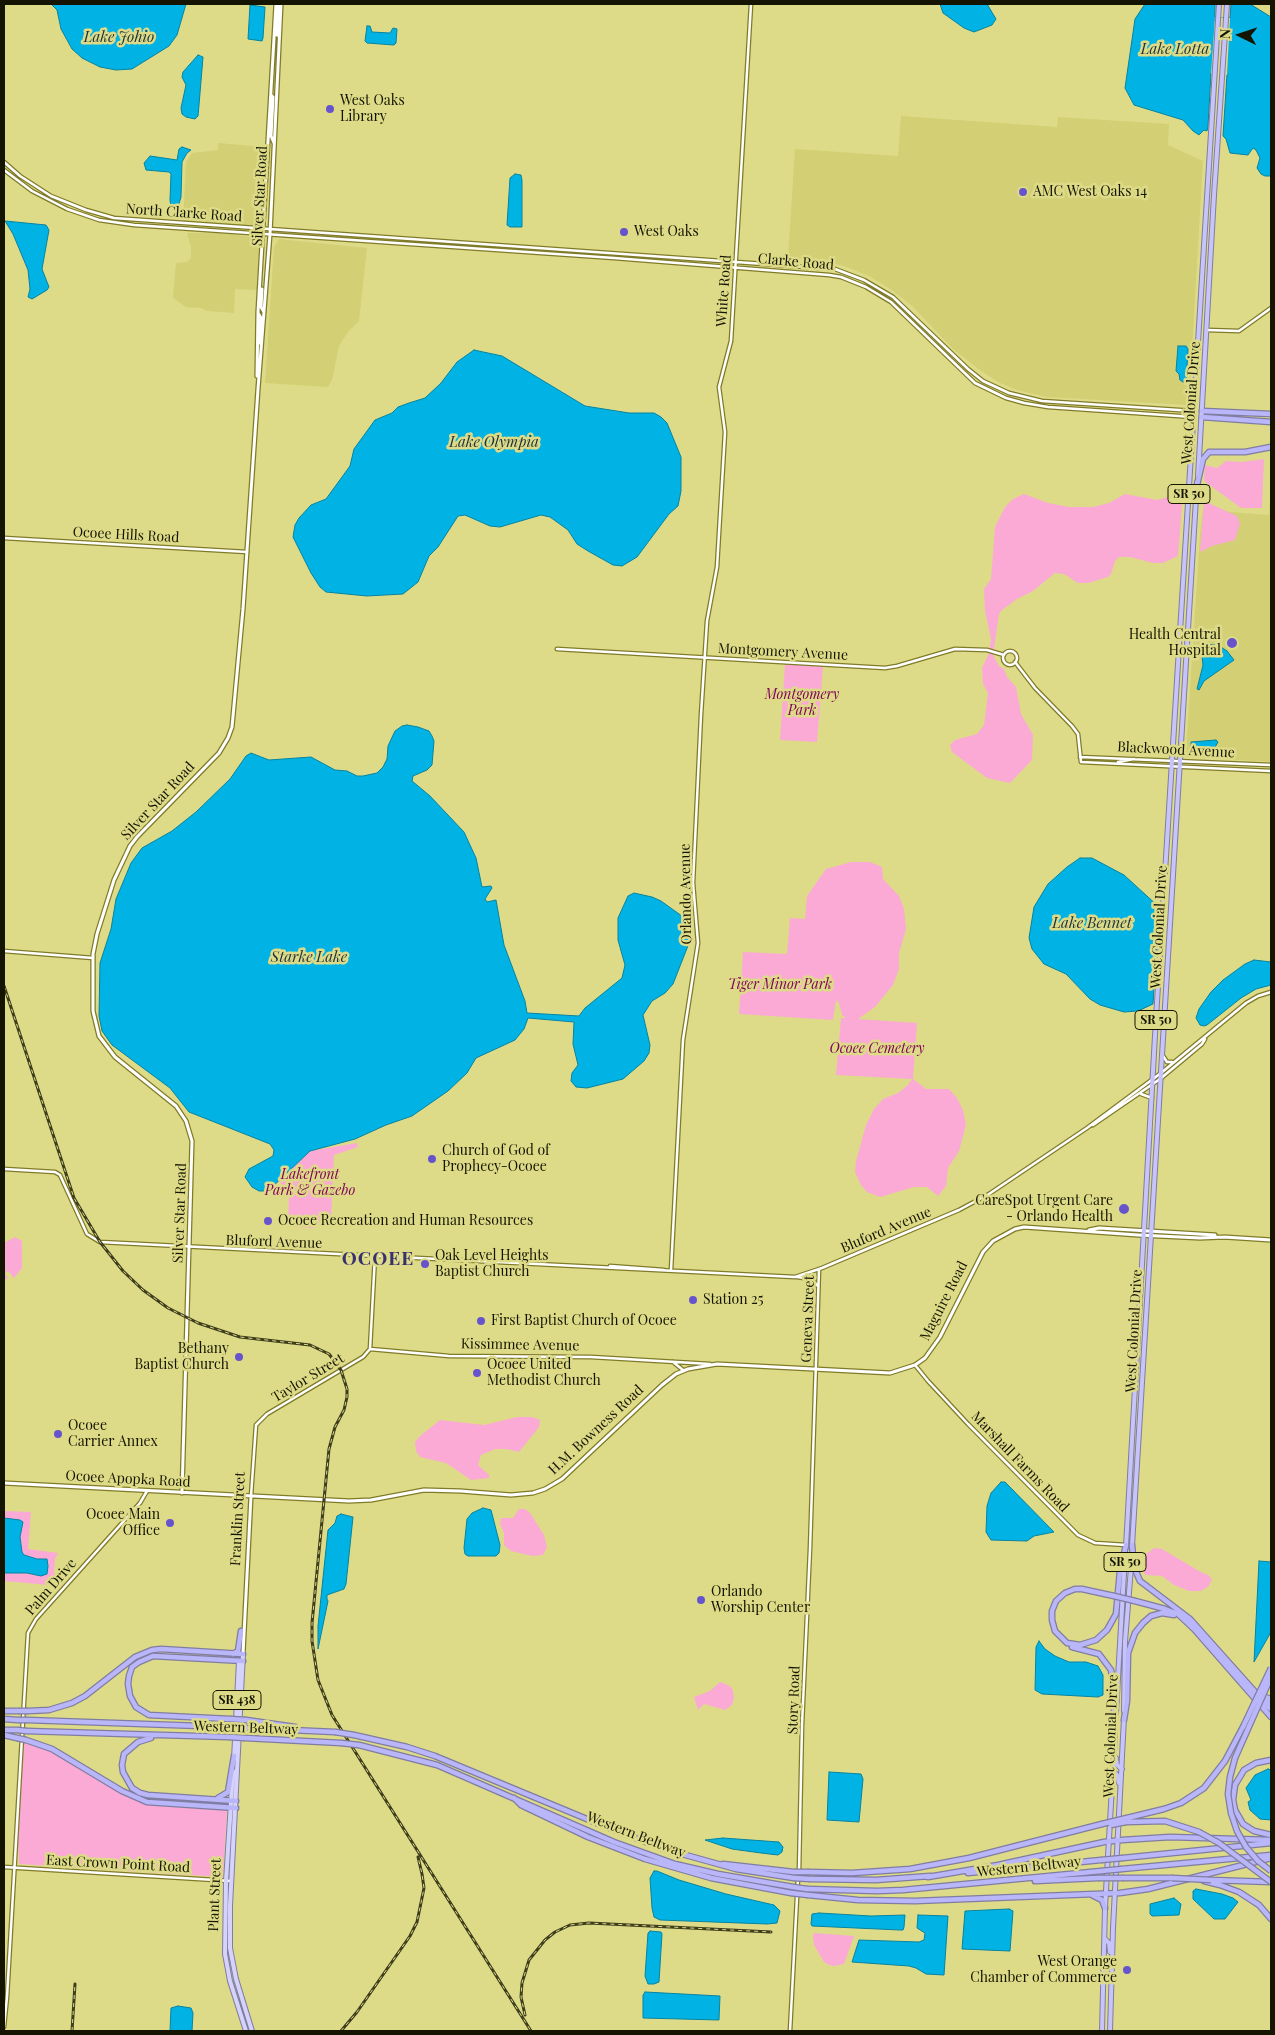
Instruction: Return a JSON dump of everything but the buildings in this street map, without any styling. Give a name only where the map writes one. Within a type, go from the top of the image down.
[{"type":"highway","name":"West Colonial Drive","points":[[1102,2031],[1105,1908],[1134,1386],[1220,4]]},
{"type":"highway","name":"West Colonial Drive","points":[[1109,2031],[1122,1769],[1125,1642],[1227,4]]},
{"type":"highway","points":[[1201,320],[1207,330]]},
{"type":"highway","points":[[1200,330],[1206,341]]},
{"type":"highway","name":"Clarke Road","points":[[1195,411],[1202,411]]},
{"type":"highway","points":[[1202,411],[1271,414]]},
{"type":"highway","name":"Clarke Road","points":[[1194,417],[1202,417]]},
{"type":"highway","points":[[1202,417],[1271,422]]},
{"type":"highway","points":[[1197,485],[1203,459],[1209,452],[1245,452],[1271,447]]},
{"type":"highway","points":[[1164,893],[1171,904]]},
{"type":"highway","points":[[1140,1289],[1147,1310]]},
{"type":"highway","points":[[1134,1386],[1142,1387]]},
{"type":"highway","points":[[1114,1595],[1082,1589],[1065,1593],[1056,1602],[1052,1611],[1055,1631],[1067,1642],[1080,1645],[1096,1640],[1108,1630],[1116,1614],[1120,1571],[1126,1545]]},
{"type":"highway","points":[[1132,1545],[1134,1567],[1140,1581],[1190,1619],[1271,1705]]},
{"type":"highway","points":[[1122,1769],[1117,1765],[1116,1761],[1114,1690],[1111,1670],[1099,1654],[1066,1645],[1057,1638],[1049,1616],[1052,1603],[1057,1596],[1068,1589],[1083,1587],[1177,1610]]},
{"type":"highway","points":[[1135,1600],[1165,1609],[1181,1617],[1271,1717]]},
{"type":"highway","points":[[1124,1720],[1127,1701],[1128,1653],[1135,1633],[1146,1620],[1156,1614],[1181,1617]]},
{"type":"highway","points":[[231,1654],[238,1651],[241,1631]]},
{"type":"highway","points":[[4,1711],[49,1710],[72,1703],[85,1696],[135,1657],[152,1650],[241,1654]]},
{"type":"highway","points":[[241,1661],[160,1656],[145,1658],[132,1667],[128,1684],[130,1696],[136,1707],[148,1715],[246,1720],[322,1731]]},
{"type":"highway","points":[[710,1862],[794,1872],[852,1873],[910,1869],[969,1858],[1127,1820],[1164,1809],[1181,1802],[1204,1788],[1225,1762],[1271,1668]]},
{"type":"highway","points":[[1271,1677],[1235,1758],[1228,1794],[1231,1813],[1237,1831],[1252,1854],[1271,1871]]},
{"type":"highway","points":[[1246,1688],[1271,1709]]},
{"type":"highway","points":[[1254,1688],[1271,1700]]},
{"type":"highway","name":"Western Beltway","points":[[4,1719],[322,1731],[354,1735],[407,1747],[435,1756],[644,1842],[750,1872],[794,1878],[876,1880],[928,1877],[1271,1842]]},
{"type":"highway","name":"Western Beltway","points":[[4,1730],[246,1738],[359,1745],[437,1765],[614,1842],[675,1864],[718,1874],[807,1889],[877,1891],[1019,1880],[1271,1856]]},
{"type":"highway","points":[[4,1736],[26,1740],[52,1749],[122,1791],[147,1802],[233,1807]]},
{"type":"highway","points":[[165,1736],[138,1742],[124,1754],[122,1764],[127,1782],[140,1793],[234,1801]]},
{"type":"highway","points":[[212,1800],[223,1797],[228,1792],[234,1756]]},
{"type":"highway","points":[[1271,1760],[1256,1763],[1244,1770],[1235,1785],[1232,1800],[1238,1816],[1247,1827],[1259,1833],[1271,1835]]},
{"type":"highway","points":[[1112,1770],[1118,1777],[1120,1791]]},
{"type":"highway","points":[[511,1796],[521,1805],[588,1837],[645,1859],[711,1878],[808,1896],[858,1900],[915,1901],[1116,1893],[1148,1889],[1271,1856]]},
{"type":"highway","points":[[1127,1820],[1165,1821],[1199,1832],[1219,1843],[1271,1882]]},
{"type":"highway","points":[[928,1877],[998,1865],[1118,1840],[1170,1837],[1271,1842]]},
{"type":"highway","points":[[1019,1880],[1172,1878],[1271,1882]]},
{"type":"highway","points":[[1172,1878],[1220,1884],[1240,1892],[1259,1905],[1271,1919]]},
{"type":"highway","points":[[1088,1894],[1101,1899],[1105,1908]]},
{"type":"highway","points":[[1104,1938],[1109,1943],[1112,1962]]},
{"type":"highway","points":[[1103,2014],[1110,2022]]},
{"type":"highway","points":[[1102,2021],[1109,2031]]},
{"type":"main road","name":"Silver Star Road","points":[[182,1493],[193,1160],[192,1142],[189,1128],[176,1106],[115,1057],[99,1036],[93,1011],[93,958],[97,934],[114,880],[130,846],[141,832],[214,758],[225,744],[233,720],[271,229],[280,36],[277,35],[278,4]]},
{"type":"main road","name":"Silver Star Road","points":[[258,389],[256,363],[258,312],[278,4]]},
{"type":"main road","points":[[271,95],[273,97],[271,136],[274,143]]},
{"type":"main road","points":[[260,278],[261,307],[264,312]]},
{"type":"main road","points":[[258,312],[261,318],[261,348]]},
{"type":"main road","name":"Maguire Road","points":[[816,1370],[890,1373],[915,1365],[925,1358],[940,1338],[979,1257],[993,1241],[1015,1229],[1024,1227],[1086,1230],[1098,1228],[1144,1233],[1200,1233],[1224,1237],[1271,1240]]},
{"type":"main road","name":"Kissimmee Avenue","points":[[682,1370],[710,1364],[816,1370]]},
{"type":"main road","name":"H.M. Bowness Road","points":[[251,1496],[349,1501],[371,1500],[424,1490],[511,1495],[533,1493],[545,1489],[562,1479],[662,1385],[682,1370]]},
{"type":"main road","name":"Ocoee Apopka Road","points":[[4,1483],[251,1496]]},
{"type":"main road","name":"Franklin Street","points":[[241,1654],[251,1496]]},
{"type":"main road","name":"Franklin Street","points":[[234,1801],[241,1631],[244,1615]]},
{"type":"main road","name":"Franklin Street","points":[[234,1756],[237,1738]]},
{"type":"main road","name":"Plant Street","points":[[234,1756],[234,1801],[224,1954],[230,1981],[246,2031]]},
{"type":"main road","name":"Plant Street","points":[[229,1881],[232,1965],[252,2031]]},
{"type":"street","name":"White Road","points":[[716,578],[725,432],[719,387],[731,341],[752,4]]},
{"type":"street","name":"North Clarke Road","points":[[4,162],[20,176],[51,196],[102,215],[157,222],[468,243]]},
{"type":"street","name":"North Clarke Road","points":[[4,170],[49,201],[99,220],[134,225],[466,248]]},
{"type":"street","points":[[334,234],[334,239]]},
{"type":"street","name":"Clarke Road","points":[[468,243],[826,268],[864,280],[893,297],[979,378],[1009,393],[1025,398],[1051,402],[1195,411]]},
{"type":"street","points":[[466,248],[468,243]]},
{"type":"street","name":"Clarke Road","points":[[466,248],[829,275],[866,287],[884,298],[902,312],[976,383],[1006,398],[1040,407],[1194,417]]},
{"type":"street","points":[[632,260],[633,254]]},
{"type":"street","points":[[1207,330],[1239,331],[1271,308]]},
{"type":"street","name":"Ocoee Hills Road","points":[[4,538],[247,552]]},
{"type":"street","name":"Orlando Avenue","points":[[671,1270],[684,1032],[698,943],[693,883],[707,621],[716,578]]},
{"type":"street","name":"Montgomery Avenue","points":[[557,649],[885,668],[955,649],[988,650],[1004,655]]},
{"type":"street","points":[[1008,652],[1014,652],[1017,658],[1015,662],[1006,663],[1004,655],[1008,652]]},
{"type":"street","points":[[1015,662],[1044,698],[1075,730],[1080,745],[1080,757]]},
{"type":"street","name":"Blackwood Avenue","points":[[1271,765],[1080,757],[1080,762],[1271,770]]},
{"type":"street","points":[[1115,763],[1132,761],[1135,758]]},
{"type":"street","points":[[4,951],[93,958]]},
{"type":"street","name":"Bluford Avenue","points":[[4,1169],[55,1172],[63,1179],[87,1234],[96,1242],[795,1277],[819,1269],[967,1206],[989,1194],[1140,1094],[1199,1040],[1206,1037],[1246,1003],[1258,996],[1271,992]]},
{"type":"street","name":"Bluford Avenue","points":[[1088,1128],[1160,1079],[1202,1044],[1206,1037]]},
{"type":"street","points":[[1162,1053],[1168,1062],[1174,1062]]},
{"type":"street","points":[[1140,1094],[1152,1098]]},
{"type":"street","points":[[370,1348],[375,1256]]},
{"type":"street","name":"Geneva Street","points":[[816,1370],[819,1269]]},
{"type":"street","points":[[795,1277],[813,1280],[818,1287]]},
{"type":"street","name":"Kissimmee Avenue","points":[[370,1348],[449,1356],[591,1357],[710,1364]]},
{"type":"street","name":"Taylor Street","points":[[256,1424],[267,1414],[363,1357],[370,1348]]},
{"type":"street","points":[[669,1361],[675,1362],[682,1370]]},
{"type":"street","points":[[679,1361],[684,1363],[688,1369]]},
{"type":"street","name":"Marshall Farms Road","points":[[915,1365],[968,1424],[1078,1535],[1095,1543],[1126,1545]]},
{"type":"street","name":"Story Road","points":[[790,2031],[801,1830],[802,1725],[816,1370]]},
{"type":"street","name":"Franklin Street","points":[[251,1496],[256,1424]]},
{"type":"street","name":"Palm Drive","points":[[4,2027],[28,1633],[36,1619],[140,1503],[147,1491]]},
{"type":"street","name":"East Crown Point Road","points":[[4,1867],[229,1881]]},
{"type":"shaded area","points":[[901,116],[1057,127],[1058,117],[1169,124],[1168,145],[1203,161],[1189,403],[1186,405],[1046,397],[1017,390],[1000,383],[981,371],[954,350],[912,306],[892,290],[869,276],[844,266],[821,261],[788,258],[795,149],[898,156]]},
{"type":"shaded area","points":[[218,143],[265,147],[259,222],[256,225],[183,222],[186,162],[192,153],[218,150]]},
{"type":"shaded area","points":[[187,233],[224,233],[259,238],[257,290],[235,289],[234,313],[186,307],[173,298],[176,263],[187,262],[191,258],[191,247]]},
{"type":"shaded area","points":[[279,239],[367,248],[359,321],[348,332],[339,346],[332,380],[328,387],[265,383],[274,247]]},
{"type":"shaded area","name":"Health Central Hospital","points":[[1271,485],[1271,762],[1191,757],[1186,752],[1203,510],[1269,515]]},
{"type":"green space","points":[[1264,459],[1262,508],[1241,508],[1204,481],[1205,465],[1217,468],[1226,461],[1242,462]]},
{"type":"green space","points":[[1183,493],[1178,556],[1163,563],[1119,557],[1115,561],[1111,574],[1108,577],[1088,583],[1078,583],[1064,574],[1055,573],[1033,591],[1017,599],[999,614],[993,655],[999,666],[1004,669],[1007,677],[1016,687],[1021,714],[1033,735],[1032,760],[1010,783],[987,778],[952,752],[950,745],[955,740],[977,734],[984,725],[988,693],[983,684],[982,668],[989,653],[991,639],[985,611],[984,589],[991,579],[995,527],[1005,507],[1013,499],[1024,494],[1048,503],[1069,507],[1093,507],[1109,503],[1125,494],[1157,500]]},
{"type":"green space","points":[[1204,501],[1237,516],[1240,524],[1235,540],[1212,546],[1200,552]]},
{"type":"green space","name":"Montgomery Park","points":[[785,664],[823,666],[817,742],[780,740]]},
{"type":"green space","points":[[851,862],[870,862],[882,867],[883,879],[899,896],[904,909],[906,929],[899,953],[899,969],[893,985],[875,1007],[858,1019],[917,1023],[913,1079],[926,1089],[949,1089],[957,1098],[963,1110],[966,1125],[959,1151],[948,1168],[946,1186],[938,1196],[927,1187],[914,1187],[880,1197],[867,1192],[861,1185],[855,1172],[856,1161],[866,1125],[874,1109],[883,1099],[898,1093],[912,1079],[836,1075],[841,1018],[846,1018],[842,1015],[839,1003],[836,1000],[833,1020],[739,1014],[743,952],[787,954],[790,918],[805,919],[807,896],[826,869]]},
{"type":"green space","name":"Lakefront Park & Gazebo","points":[[357,1143],[358,1147],[334,1155],[331,1220],[312,1228],[288,1226],[289,1194],[279,1181],[310,1151]]},
{"type":"green space","points":[[15,1237],[22,1241],[22,1268],[14,1278],[8,1271],[5,1273],[8,1279],[4,1279],[4,1243]]},
{"type":"green space","points":[[517,1417],[532,1417],[540,1420],[539,1427],[519,1452],[495,1449],[481,1455],[478,1465],[489,1475],[489,1478],[471,1480],[446,1463],[420,1457],[416,1451],[415,1442],[440,1420],[484,1425]]},
{"type":"green space","points":[[519,1509],[525,1509],[530,1513],[544,1535],[547,1547],[543,1555],[532,1556],[511,1551],[504,1545],[504,1533],[500,1524],[501,1518],[513,1518]]},
{"type":"green space","points":[[4,1511],[31,1512],[28,1549],[58,1553],[55,1559],[54,1573],[63,1583],[60,1586],[4,1581]]},
{"type":"green space","points":[[1154,1548],[1162,1549],[1208,1575],[1212,1579],[1209,1586],[1201,1591],[1189,1591],[1174,1585],[1162,1576],[1145,1575],[1140,1562]]},
{"type":"green space","points":[[720,1682],[730,1686],[733,1691],[732,1705],[725,1710],[704,1704],[698,1710],[694,1697],[710,1691]]},
{"type":"green space","points":[[21,1739],[52,1749],[133,1797],[160,1804],[227,1809],[223,1877],[19,1864],[17,1824]]},
{"type":"green space","points":[[814,1933],[854,1936],[844,1964],[834,1966],[824,1962],[814,1945]]},
{"type":"water","name":"Lake Johio","points":[[51,4],[186,4],[177,35],[169,46],[132,69],[116,70],[100,67],[82,58],[72,49],[61,29],[57,10]]},
{"type":"water","points":[[940,4],[987,4],[996,19],[992,25],[974,32],[964,28],[943,13]]},
{"type":"water","name":"Lake Lotta","points":[[1145,4],[1215,4],[1215,17],[1230,18],[1231,4],[1250,4],[1271,17],[1271,176],[1261,174],[1257,168],[1260,158],[1253,148],[1248,155],[1230,153],[1226,139],[1223,136],[1227,74],[1211,73],[1208,126],[1207,131],[1204,130],[1199,135],[1183,120],[1134,105],[1125,88],[1135,19]]},
{"type":"water","points":[[250,5],[265,7],[262,41],[248,39]]},
{"type":"water","points":[[367,26],[370,26],[372,32],[390,33],[393,28],[397,29],[396,43],[394,45],[367,43],[365,41]]},
{"type":"water","points":[[198,55],[203,57],[198,116],[195,119],[182,114],[181,108],[186,85],[182,77],[183,72]]},
{"type":"water","points":[[182,147],[191,150],[182,162],[181,197],[178,207],[174,209],[171,207],[170,200],[171,174],[169,172],[146,170],[144,163],[150,156],[177,160],[179,149]]},
{"type":"water","points":[[515,174],[521,175],[522,180],[522,227],[510,227],[507,225],[510,178]]},
{"type":"water","points":[[5,221],[46,225],[49,230],[42,269],[49,287],[32,299],[28,297],[30,289],[28,270],[13,234]]},
{"type":"water","points":[[1178,346],[1186,346],[1188,349],[1186,384],[1180,380],[1179,374],[1176,371]]},
{"type":"water","name":"Lake Olympia","points":[[474,350],[502,356],[585,406],[629,413],[654,413],[661,417],[667,423],[681,457],[681,491],[678,506],[669,514],[637,557],[622,566],[613,565],[577,544],[568,530],[550,517],[541,515],[500,527],[490,526],[465,515],[458,516],[438,547],[429,556],[418,582],[403,594],[367,596],[326,592],[320,587],[311,573],[293,537],[295,525],[299,518],[311,505],[326,499],[350,466],[354,449],[375,420],[392,413],[398,407],[425,398],[441,383],[457,362]]},
{"type":"water","points":[[1204,644],[1218,645],[1227,651],[1234,660],[1204,681],[1199,690],[1197,689],[1203,665],[1201,647]]},
{"type":"water","name":"Starke Lake","points":[[407,725],[429,731],[432,736],[434,741],[432,765],[427,770],[413,776],[412,781],[430,796],[464,832],[476,858],[482,887],[491,886],[492,888],[485,899],[487,902],[496,900],[504,945],[525,1001],[527,1013],[579,1016],[585,1008],[622,978],[625,965],[618,940],[618,918],[628,896],[634,893],[661,901],[686,919],[691,925],[691,938],[673,984],[665,993],[652,1001],[643,1015],[650,1045],[649,1053],[644,1061],[623,1079],[587,1088],[576,1087],[571,1081],[572,1073],[578,1065],[573,1044],[574,1022],[528,1018],[524,1029],[515,1040],[476,1058],[467,1073],[448,1091],[412,1116],[355,1139],[310,1151],[268,1191],[259,1191],[252,1187],[245,1177],[249,1169],[273,1156],[274,1150],[270,1144],[189,1112],[170,1088],[112,1045],[102,1031],[99,1016],[100,963],[111,929],[116,899],[131,863],[142,848],[172,831],[196,812],[230,779],[246,756],[251,753],[269,760],[311,757],[335,770],[347,771],[357,776],[363,776],[377,773],[383,767],[387,759],[388,746],[395,731]]},
{"type":"water","points":[[1216,740],[1218,742],[1211,754],[1195,756],[1191,752],[1191,742]]},
{"type":"water","name":"Lake Bennet","points":[[1080,858],[1092,858],[1124,875],[1159,907],[1153,1004],[1138,1011],[1124,1012],[1100,1005],[1090,999],[1066,974],[1044,964],[1032,949],[1029,938],[1034,907],[1048,884]]},
{"type":"water","points":[[1254,960],[1271,962],[1271,985],[1256,989],[1241,998],[1207,1025],[1200,1025],[1196,1018],[1199,1009],[1211,992],[1223,980],[1245,964]]},
{"type":"water","points":[[1001,1482],[1005,1482],[1054,1532],[1034,1536],[1027,1541],[991,1540],[986,1532],[987,1506],[991,1493]]},
{"type":"water","points":[[483,1508],[491,1510],[500,1545],[499,1553],[496,1556],[468,1556],[465,1554],[464,1548],[467,1519],[472,1513]]},
{"type":"water","points":[[341,1514],[353,1517],[346,1584],[344,1589],[327,1595],[328,1601],[318,1649],[318,1626],[328,1530],[335,1523],[337,1516]]},
{"type":"water","points":[[4,1518],[23,1522],[20,1537],[22,1552],[24,1555],[37,1559],[47,1559],[47,1574],[41,1576],[27,1573],[4,1573]]},
{"type":"water","points":[[1259,1561],[1271,1562],[1271,1632],[1254,1662]]},
{"type":"water","points":[[1039,1641],[1045,1649],[1055,1656],[1069,1662],[1086,1662],[1098,1666],[1103,1675],[1103,1695],[1098,1697],[1042,1694],[1035,1690],[1036,1647]]},
{"type":"water","points":[[1268,1769],[1271,1770],[1271,1820],[1260,1819],[1250,1810],[1248,1802],[1251,1800],[1246,1788],[1255,1775]]},
{"type":"water","points":[[829,1772],[861,1774],[863,1779],[859,1822],[827,1820]]},
{"type":"water","points":[[723,1838],[779,1842],[783,1847],[782,1852],[778,1855],[732,1849],[705,1840]]},
{"type":"water","points":[[654,1871],[726,1894],[774,1905],[780,1911],[777,1923],[660,1920],[654,1917],[652,1908],[650,1878]]},
{"type":"water","points":[[1196,1889],[1222,1894],[1238,1902],[1225,1919],[1214,1919],[1193,1899],[1193,1891]]},
{"type":"water","points":[[1174,1898],[1181,1904],[1179,1915],[1152,1916],[1150,1914],[1150,1904]]},
{"type":"water","points":[[1009,1909],[1013,1911],[1010,1951],[962,1949],[965,1911]]},
{"type":"water","points":[[812,1914],[871,1916],[905,1915],[904,1927],[903,1930],[900,1930],[812,1926]]},
{"type":"water","points":[[918,1915],[948,1916],[944,1975],[926,1974],[909,1966],[852,1962],[859,1940],[919,1942],[924,1940],[925,1933],[917,1928]]},
{"type":"water","points":[[650,1931],[661,1932],[662,1934],[659,1982],[654,1984],[648,1984],[645,1976],[648,1933]]},
{"type":"water","points":[[645,1992],[720,1996],[719,2020],[643,2018],[643,1995]]},
{"type":"water","points":[[178,2006],[191,2008],[193,2013],[192,2031],[170,2031],[171,2008]]},
{"type":"pier","points":[[1215,17],[1230,18],[1227,75],[1211,74]]},
{"type":"railway","points":[[4,986],[74,1198],[100,1242],[123,1271],[143,1290],[168,1308],[198,1323],[240,1337],[310,1345],[329,1354],[341,1370],[347,1389],[347,1397],[344,1410],[335,1427],[329,1449],[312,1623],[312,1641],[318,1680],[332,1715],[531,2031]]},
{"type":"railway","points":[[341,2031],[357,2012],[410,1936],[417,1922],[424,1888],[418,1857]]},
{"type":"railway","points":[[525,2015],[521,1997],[522,1983],[529,1960],[545,1940],[555,1932],[570,1925],[589,1923],[771,1932]]},
{"type":"railway","points":[[72,2031],[75,1984]]},
{"type":"place","name":"West Oaks Library","points":[[330,109]]},
{"type":"place","name":"AMC West Oaks 14","points":[[1023,192]]},
{"type":"place","name":"West Oaks","points":[[624,232]]},
{"type":"place","name":"Health Central Hospital","points":[[1232,643]]},
{"type":"place","name":"Church of God of Prophecy-Ocoee","points":[[432,1159]]},
{"type":"place","name":"CareSpot Urgent Care - Orlando Health","points":[[1124,1209]]},
{"type":"place","name":"Ocoee Recreation and Human Resources","points":[[268,1221]]},
{"type":"place","name":"Oak Level Heights Baptist Church","points":[[425,1264]]},
{"type":"place","name":"Station 25","points":[[693,1300]]},
{"type":"place","name":"First Baptist Church of Ocoee","points":[[481,1321]]},
{"type":"place","name":"Bethany Baptist Church","points":[[239,1357]]},
{"type":"place","name":"Ocoee United Methodist Church","points":[[477,1373]]},
{"type":"place","name":"Ocoee Carrier Annex","points":[[58,1434]]},
{"type":"place","name":"Ocoee Main Office","points":[[170,1523]]},
{"type":"place","name":"Orlando Worship Center","points":[[701,1600]]},
{"type":"place","name":"West Orange Chamber of Commerce","points":[[1127,1970]]},
{"type":"district","name":"OCOEE","points":[[378,1259]]},
{"type":"park label","name":"Tiger Minor Park","points":[[780,985]]},
{"type":"park label","name":"Ocoee Cemetery","points":[[877,1049]]}]
